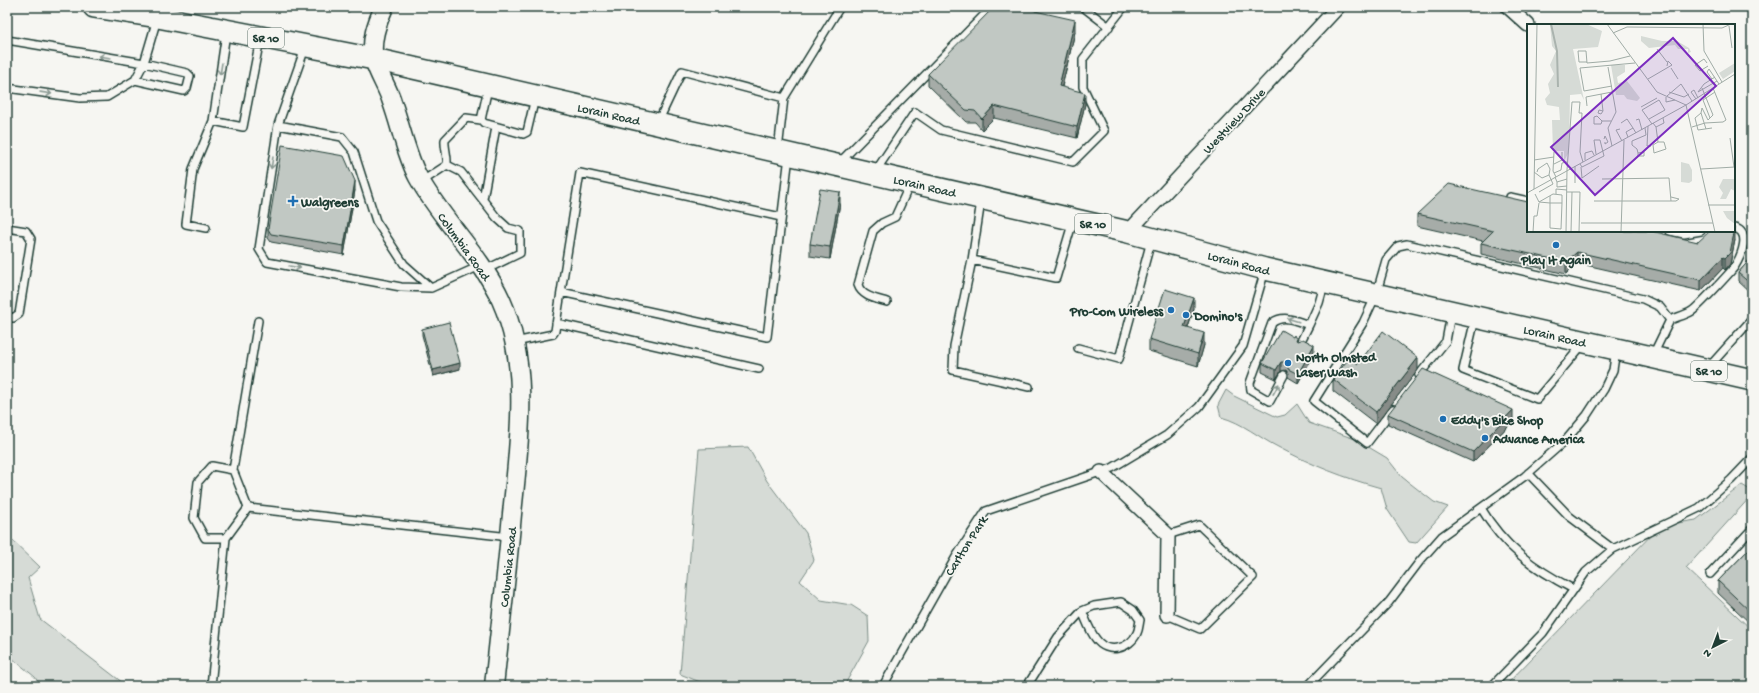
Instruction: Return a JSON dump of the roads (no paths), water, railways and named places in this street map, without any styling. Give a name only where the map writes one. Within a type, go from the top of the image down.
[{"type":"main road","name":"Lorain Road","points":[[94,7],[159,12],[227,31],[374,58],[1128,232],[1265,270],[1752,380]]},
{"type":"main road","name":"Columbia Road","points":[[384,7],[376,25],[374,34],[374,58],[392,102],[407,152],[432,201],[483,268],[501,300],[514,342],[519,371],[521,411],[510,537],[494,686]]},
{"type":"street","name":"Westview Drive","points":[[1128,232],[1338,7]]},
{"type":"street","points":[[1508,7],[1527,24]]},
{"type":"street","points":[[1101,472],[1168,535],[1167,615]]},
{"type":"lane","points":[[561,292],[767,338],[781,217],[784,98],[840,7]]},
{"type":"lane","points":[[837,165],[987,12],[982,7]]},
{"type":"lane","points":[[1083,7],[1109,27]]},
{"type":"lane","points":[[874,174],[915,112],[941,130],[1073,162],[1104,130],[1083,87],[1083,59],[1124,7]]},
{"type":"lane","points":[[7,88],[80,98],[107,97],[135,80],[144,63],[159,12]]},
{"type":"lane","points":[[206,228],[186,224],[193,170],[213,122],[227,31]]},
{"type":"lane","points":[[213,122],[243,127],[260,37]]},
{"type":"lane","points":[[7,40],[144,63],[188,73],[190,76],[187,88],[184,91],[135,80]]},
{"type":"lane","points":[[306,46],[278,125],[259,249],[267,262],[402,287],[431,288],[520,253],[520,231],[508,228],[461,172],[448,165]]},
{"type":"lane","points":[[658,124],[682,71],[784,98]]},
{"type":"lane","points":[[481,120],[489,85]]},
{"type":"lane","points":[[448,165],[448,153],[444,145],[445,140],[466,118],[481,120],[484,123],[523,134],[527,132],[536,96]]},
{"type":"lane","points":[[278,125],[342,137],[354,152],[376,221],[404,264],[431,288]]},
{"type":"lane","points":[[483,199],[496,127]]},
{"type":"lane","points":[[421,182],[448,165]]},
{"type":"lane","points":[[514,342],[553,334],[555,331],[580,173],[781,217]]},
{"type":"lane","points":[[887,302],[868,296],[860,290],[858,285],[873,230],[882,223],[895,217],[910,182]]},
{"type":"lane","points":[[1510,197],[1527,201]]},
{"type":"lane","points":[[981,198],[972,260],[954,346],[953,370],[1030,387]]},
{"type":"lane","points":[[972,260],[1056,278],[1073,220]]},
{"type":"lane","points":[[7,228],[26,231],[30,239],[19,314],[13,318],[7,317]]},
{"type":"lane","points":[[1652,358],[1670,320],[1693,310],[1735,266],[1744,243],[1744,234],[1738,228],[1735,228]]},
{"type":"lane","points":[[1675,232],[1684,234],[1695,232]]},
{"type":"lane","points":[[1078,348],[1119,360],[1151,239]]},
{"type":"lane","points":[[1400,401],[1367,443],[1314,401],[1363,323],[1376,295],[1386,260],[1398,246],[1407,244],[1643,299],[1660,307],[1670,320]]},
{"type":"lane","name":"Carlton Park","points":[[883,686],[956,557],[986,511],[1112,468],[1167,435],[1199,407],[1243,346],[1265,270]]},
{"type":"lane","points":[[1299,345],[1319,303],[1324,283]]},
{"type":"lane","points":[[1413,383],[1446,341],[1452,312]]},
{"type":"lane","points":[[1476,317],[1463,370],[1537,399],[1585,342]]},
{"type":"lane","points":[[1284,375],[1270,401],[1252,390],[1250,383],[1272,323],[1278,318],[1287,318],[1309,325]]},
{"type":"lane","points":[[1706,370],[1752,319]]},
{"type":"lane","points":[[248,508],[233,470],[258,321]]},
{"type":"lane","points":[[556,323],[759,369]]},
{"type":"lane","points":[[1308,686],[1389,602],[1420,560],[1438,540],[1528,473],[1566,440],[1587,415],[1604,390],[1613,370],[1616,349]]},
{"type":"lane","points":[[1492,686],[1543,633],[1586,572],[1613,549],[1699,508],[1731,480],[1752,458]]},
{"type":"lane","points":[[1747,463],[1752,470]]},
{"type":"lane","points":[[226,538],[205,538],[194,518],[198,482],[212,466],[233,470]]},
{"type":"lane","points":[[1528,473],[1569,516],[1613,549]]},
{"type":"lane","points":[[248,508],[510,537]]},
{"type":"lane","points":[[211,686],[226,538],[248,508]]},
{"type":"lane","points":[[1481,508],[1506,543],[1527,562],[1546,575],[1573,589]]},
{"type":"lane","points":[[1167,615],[1200,629],[1253,577],[1199,525],[1168,535]]},
{"type":"lane","points":[[1710,574],[1752,529]]},
{"type":"lane","points":[[1027,686],[1058,637],[1082,611],[1094,606],[1121,602],[1133,610],[1140,620],[1137,633],[1129,643],[1118,649],[1107,648],[1096,640],[1082,611]]},
{"type":"place","name":"Walgreens","points":[[293,201]]},
{"type":"place","name":"Play It Again","points":[[1556,245]]},
{"type":"place","name":"Pro-Com Wireless","points":[[1171,310]]},
{"type":"place","name":"Domino's","points":[[1186,315]]},
{"type":"place","name":"North Olmsted Laser Wash","points":[[1288,363]]},
{"type":"place","name":"Eddy's Bike Shop","points":[[1443,419]]},
{"type":"place","name":"Advance America","points":[[1485,438]]}]
